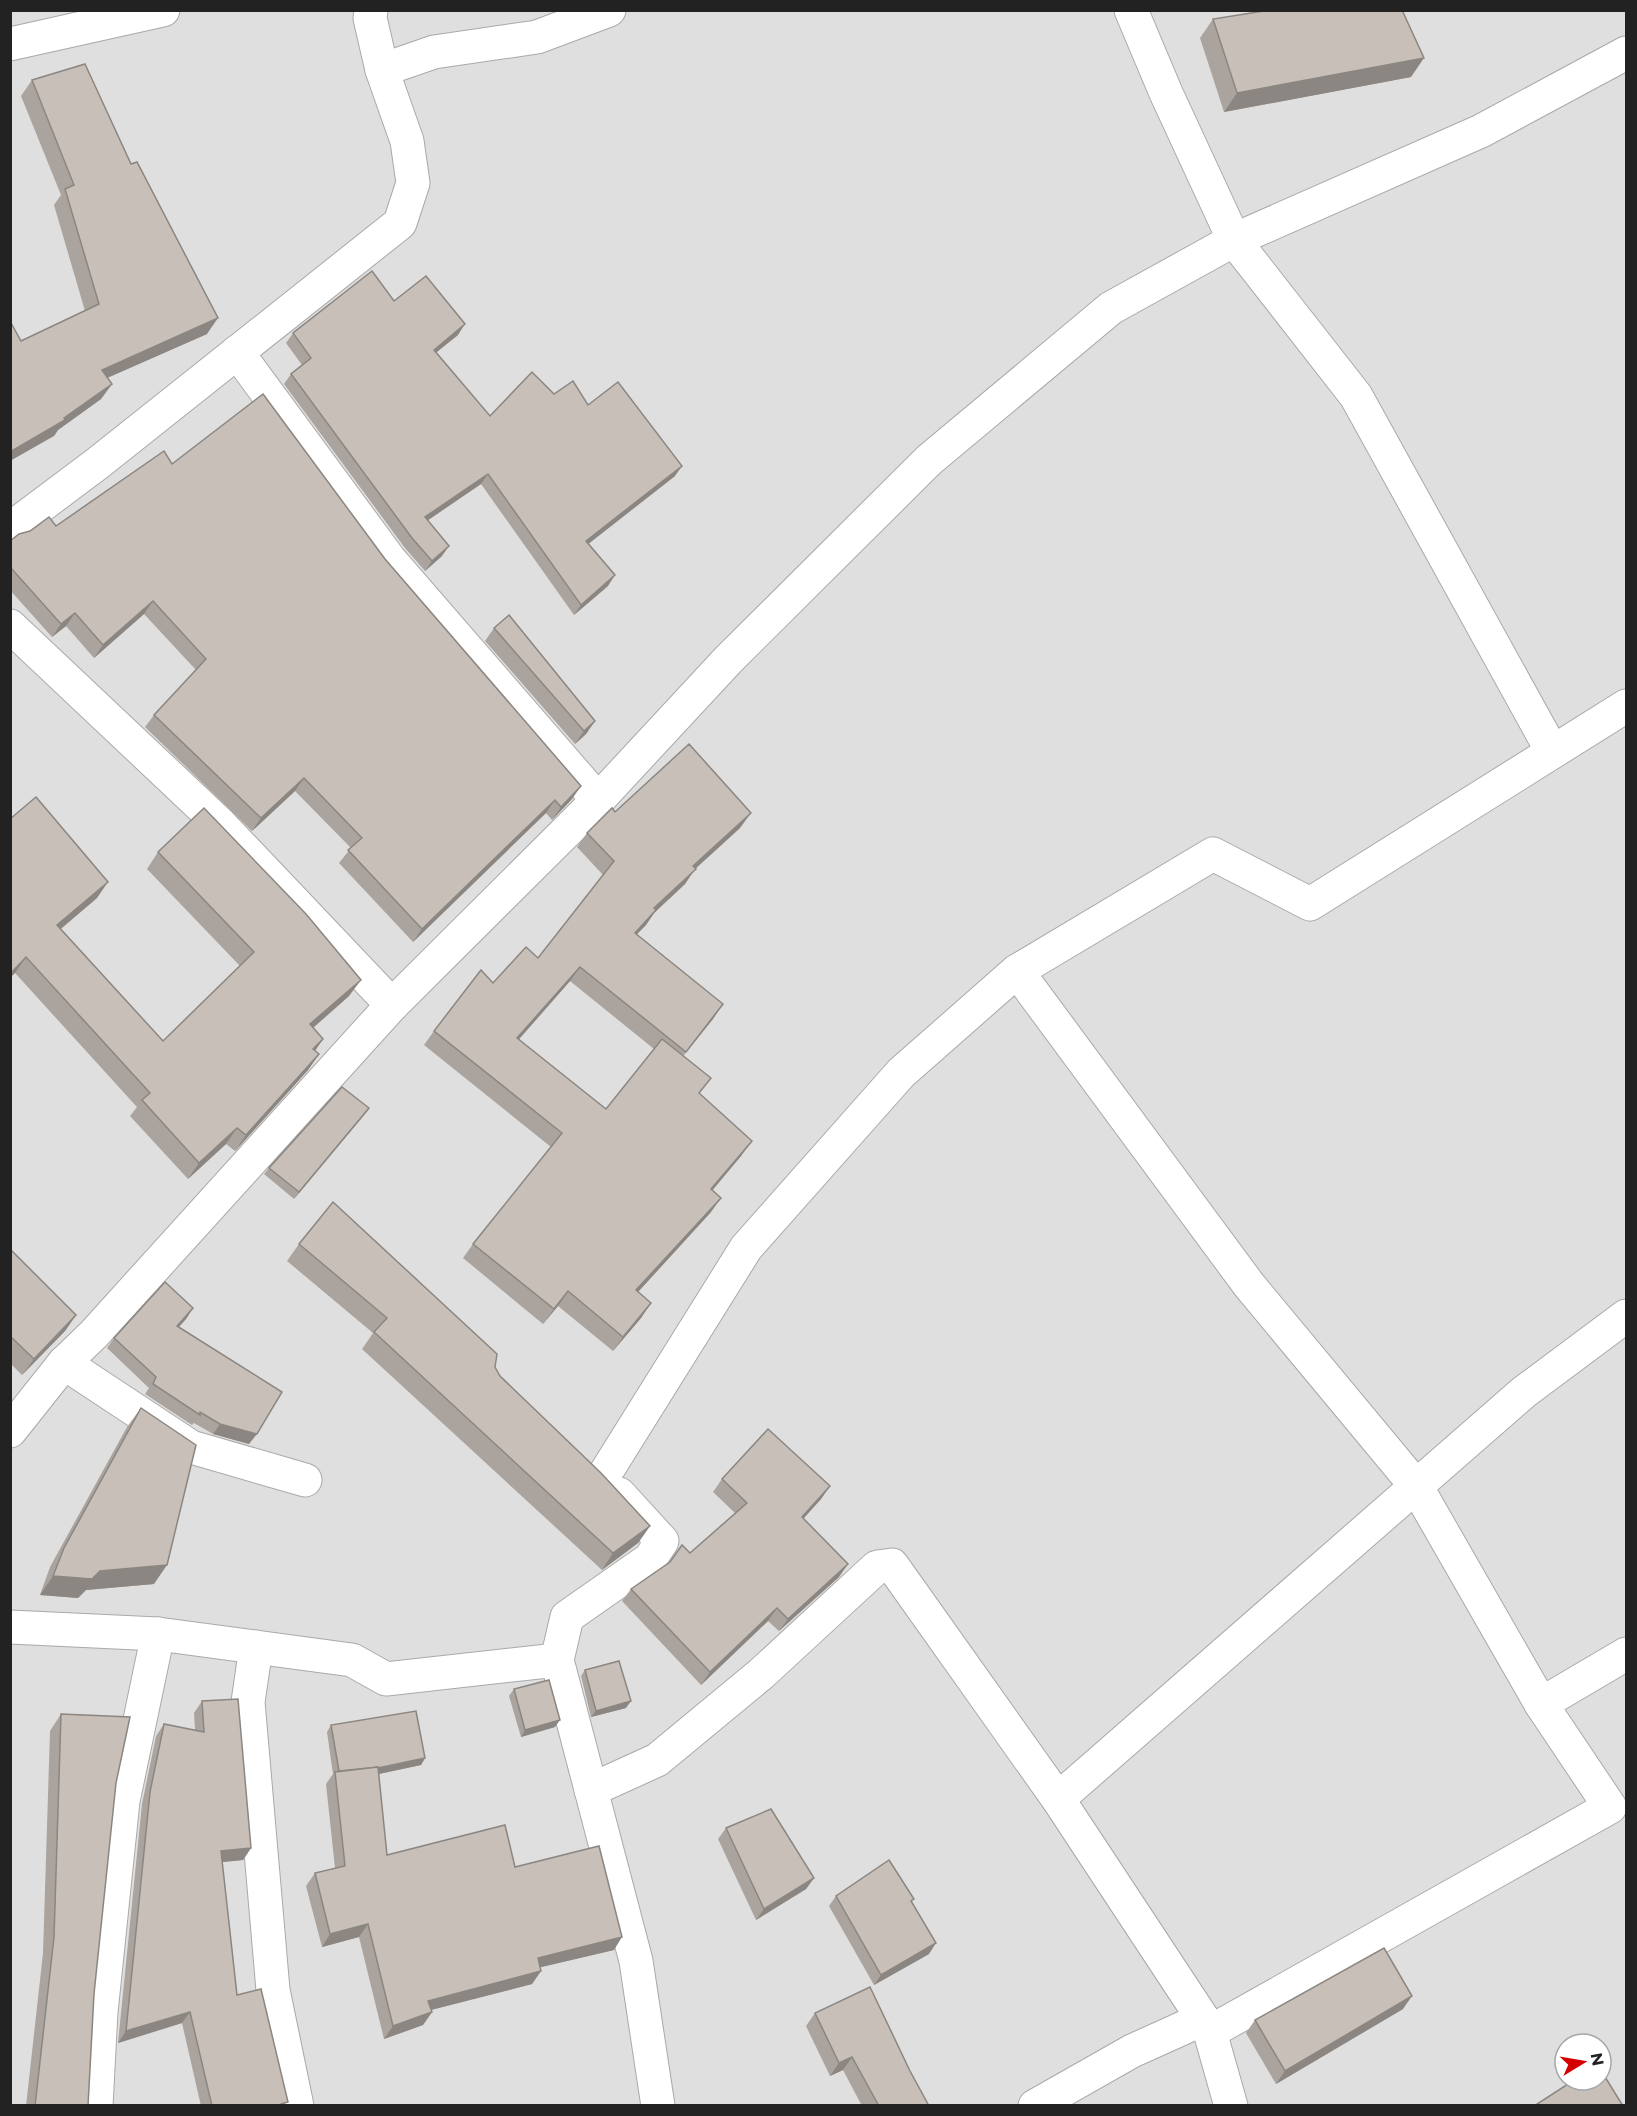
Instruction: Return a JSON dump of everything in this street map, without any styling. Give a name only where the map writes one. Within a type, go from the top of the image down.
[{"type":"street","points":[[10,44],[110,16],[163,10]]},
{"type":"street","points":[[10,529],[98,463],[364,254],[400,223],[413,183],[407,141],[382,70],[370,18],[371,10]]},
{"type":"street","points":[[382,70],[434,52],[537,37],[609,10]]},
{"type":"street","points":[[1131,10],[1234,240],[1356,396],[1552,751]]},
{"type":"street","points":[[10,1431],[64,1363],[94,1334],[392,1005],[598,801],[728,660],[929,460],[1111,308],[1234,240],[1480,131],[1626,52]]},
{"type":"street","points":[[237,352],[390,560],[598,801]]},
{"type":"street","points":[[10,626],[220,824],[392,1005]]},
{"type":"street","points":[[603,1477],[746,1248],[901,1073],[1017,971],[1213,855],[1310,904],[1626,706]]},
{"type":"street","points":[[1017,971],[1249,1285],[1416,1486],[1541,1704],[1610,1807],[1207,2026],[1132,2051],[1035,2106]]},
{"type":"street","points":[[69,1308],[94,1334]]},
{"type":"street","points":[[1058,1799],[1524,1392],[1626,1316]]},
{"type":"street","points":[[64,1363],[192,1447],[305,1480]]},
{"type":"street","points":[[577,1452],[662,1541],[650,1559],[567,1617],[557,1660],[636,1961],[658,2106]]},
{"type":"street","points":[[591,1790],[657,1760],[761,1674],[877,1567],[892,1565],[1058,1799],[1207,2026],[1231,2106]]},
{"type":"street","points":[[10,1627],[158,1634],[352,1660],[386,1679],[557,1660]]},
{"type":"street","points":[[96,2106],[101,2012],[123,1801],[158,1634]]},
{"type":"street","points":[[256,1647],[248,1702],[273,1990],[297,2106]]},
{"type":"street","points":[[1541,1704],[1626,1654]]},
{"type":"shaded area","points":[[11,11],[1626,11],[1626,2105],[11,2106]]},
{"type":"building","points":[[1270,10],[1402,10],[1424,58],[1237,93],[1213,19]]},
{"type":"building","points":[[85,64],[131,164],[137,162],[218,318],[102,370],[112,384],[64,418],[65,420],[10,452],[10,321],[21,341],[99,304],[65,189],[74,185],[32,80]]},
{"type":"building","points":[[372,271],[394,301],[426,276],[465,324],[434,350],[490,416],[532,372],[554,394],[573,381],[588,405],[618,382],[682,466],[586,541],[615,575],[581,605],[488,474],[425,517],[449,546],[432,561],[412,538],[291,374],[311,358],[293,333]]},
{"type":"building","points":[[263,394],[385,559],[581,786],[561,807],[555,800],[422,929],[348,850],[362,838],[304,778],[261,818],[154,715],[206,659],[153,601],[103,645],[75,613],[61,624],[10,567],[10,541],[19,534],[30,531],[49,517],[56,526],[164,451],[172,464]]},
{"type":"building","points":[[509,615],[595,721],[584,731],[494,628]]},
{"type":"building","points":[[689,744],[751,813],[693,866],[696,869],[654,908],[656,910],[635,933],[723,1004],[686,1052],[580,967],[517,1038],[606,1109],[662,1039],[711,1078],[699,1093],[752,1141],[711,1189],[721,1198],[636,1290],[651,1303],[623,1337],[568,1291],[554,1309],[473,1244],[562,1133],[434,1031],[481,970],[493,983],[526,947],[538,958],[614,861],[587,833],[612,808],[615,812]]},
{"type":"building","points":[[36,797],[108,882],[57,925],[163,1041],[254,952],[158,852],[204,808],[306,914],[361,980],[310,1024],[323,1039],[313,1049],[319,1054],[246,1135],[237,1128],[199,1163],[142,1100],[150,1093],[26,957],[10,974],[10,819]]},
{"type":"building","points":[[342,1087],[369,1108],[299,1192],[269,1168]]},
{"type":"building","points":[[333,1202],[497,1354],[495,1367],[500,1376],[601,1473],[650,1526],[613,1553],[374,1332],[387,1318],[299,1244]]},
{"type":"building","points":[[10,1249],[76,1315],[34,1359],[10,1336]]},
{"type":"building","points":[[165,1282],[193,1308],[177,1326],[282,1392],[257,1434],[220,1424],[200,1412],[200,1415],[153,1384],[156,1377],[114,1338]]},
{"type":"building","points":[[141,1408],[196,1445],[167,1565],[100,1571],[92,1579],[53,1576],[64,1548]]},
{"type":"building","points":[[768,1429],[830,1486],[802,1517],[848,1564],[788,1619],[777,1608],[710,1672],[631,1589],[670,1562],[682,1545],[690,1553],[747,1503],[722,1479]]},
{"type":"building","points":[[619,1661],[631,1701],[596,1711],[585,1670]]},
{"type":"building","points":[[549,1680],[560,1720],[525,1730],[514,1689]]},
{"type":"building","points":[[238,1699],[251,1848],[221,1851],[237,1995],[261,1989],[288,2102],[281,2106],[212,2106],[190,2012],[126,2031],[150,1792],[164,1724],[204,1732],[202,1701]]},
{"type":"building","points":[[416,1711],[425,1758],[378,1768],[339,1771],[331,1725]]},
{"type":"building","points":[[61,1714],[130,1717],[116,1783],[94,1994],[88,2106],[35,2106],[54,1937]]},
{"type":"building","points":[[378,1767],[387,1855],[505,1825],[515,1867],[599,1846],[622,1937],[538,1958],[541,1971],[428,2001],[432,2012],[393,2026],[368,1924],[330,1934],[315,1873],[345,1866],[335,1772]]},
{"type":"building","points":[[771,1809],[814,1878],[764,1909],[726,1828]]},
{"type":"building","points":[[889,1860],[914,1899],[911,1901],[936,1943],[881,1975],[836,1896]]},
{"type":"building","points":[[1384,1948],[1412,1996],[1285,2071],[1255,2020]]},
{"type":"building","points":[[870,1987],[929,2106],[879,2106],[852,2057],[839,2063],[815,2013]]},
{"type":"building","points":[[1613,2090],[1623,2106],[1534,2106],[1556,2092],[1613,2092]]}]
